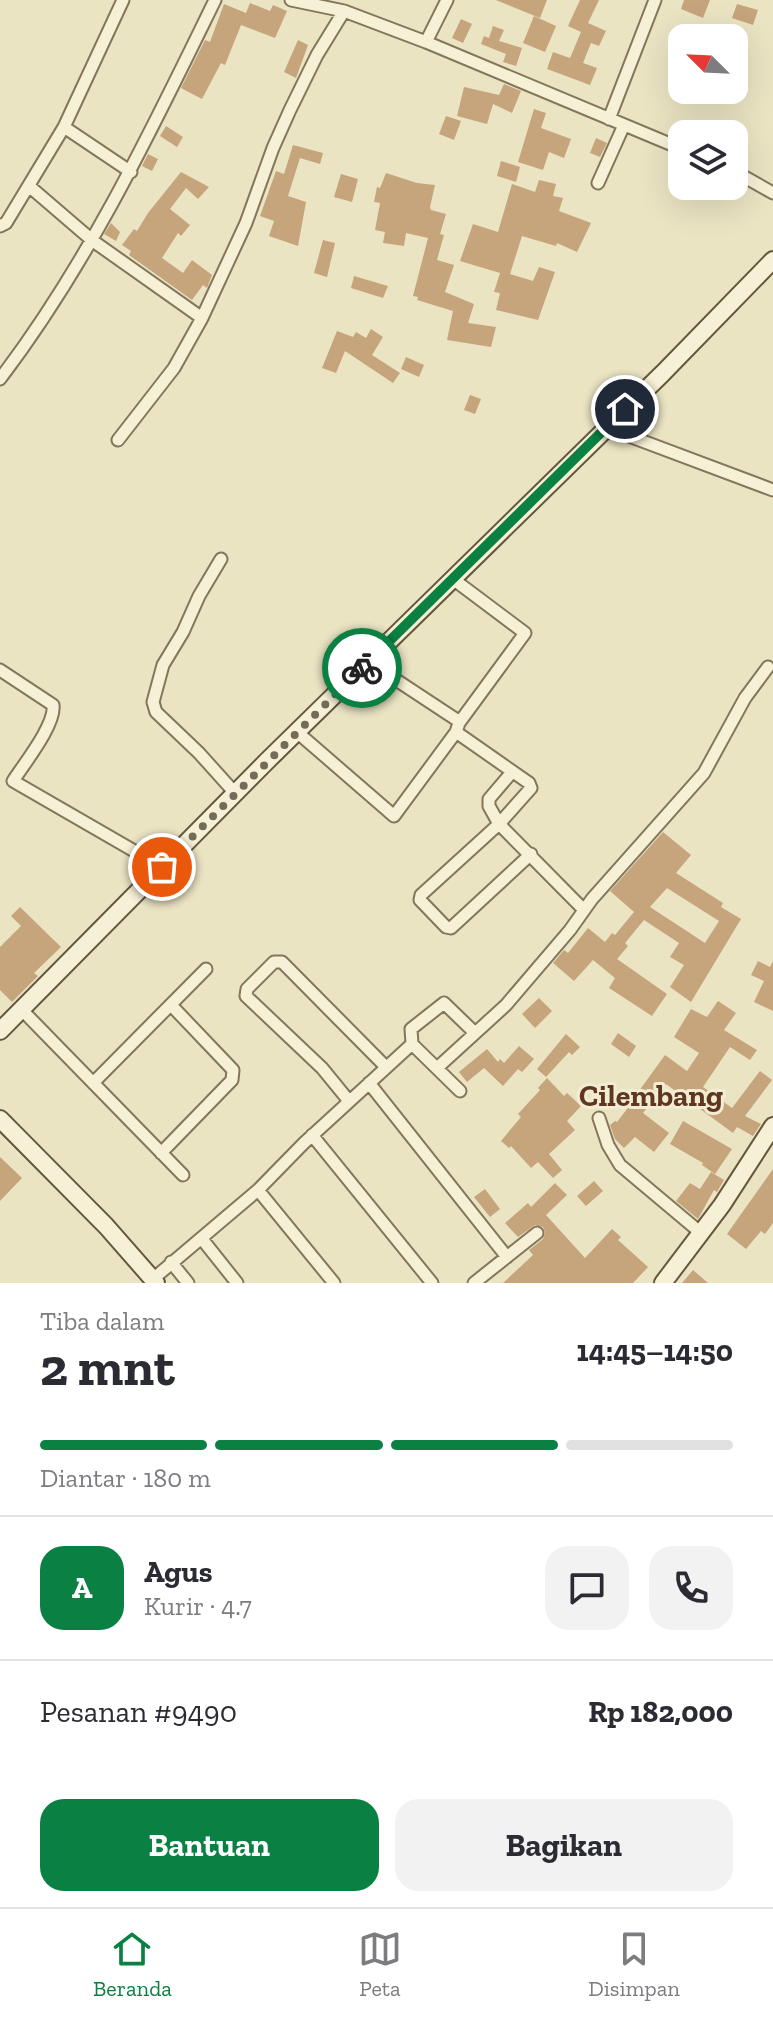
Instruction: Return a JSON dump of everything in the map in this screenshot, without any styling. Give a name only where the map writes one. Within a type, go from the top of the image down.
[{"type":"street","points":[[0,226],[6,223],[64,127],[123,0]]},
{"type":"street","points":[[0,379],[93,241],[131,172],[215,0]]},
{"type":"street","points":[[291,0],[328,4],[668,143]]},
{"type":"street","points":[[426,42],[447,0]]},
{"type":"street","points":[[609,119],[655,0]]},
{"type":"street","points":[[118,440],[174,368],[202,318],[246,223],[284,122],[317,55],[344,11]]},
{"type":"street","points":[[598,183],[624,125]]},
{"type":"street","points":[[64,127],[131,172]]},
{"type":"street","points":[[748,179],[773,193]]},
{"type":"street","points":[[29,186],[93,241],[202,318]]},
{"type":"street","points":[[0,1031],[235,793],[663,373],[773,260]]},
{"type":"street","points":[[605,427],[773,490]]},
{"type":"street","points":[[221,559],[163,665],[153,702],[156,712],[235,793]]},
{"type":"street","points":[[297,732],[394,816],[525,633],[453,579]]},
{"type":"street","points":[[369,662],[529,783],[531,788],[499,824],[420,897],[446,927],[451,928],[531,854]]},
{"type":"street","points":[[437,1068],[506,1005],[704,773],[745,698],[771,665]]},
{"type":"street","points":[[0,670],[53,705],[54,712],[42,737],[13,781],[162,867]]},
{"type":"street","points":[[512,772],[488,801],[499,824],[584,910]]},
{"type":"street","points":[[349,1101],[322,1068],[246,996],[247,989],[274,962],[282,962],[386,1067]]},
{"type":"street","points":[[93,1083],[206,969]]},
{"type":"street","points":[[460,1091],[412,1044],[410,1033],[442,1003],[448,1005],[475,1033]]},
{"type":"street","points":[[161,1153],[232,1080],[233,1070],[171,1005]]},
{"type":"street","points":[[21,1009],[183,1175]]},
{"type":"street","points":[[0,1119],[106,1226],[154,1281],[171,1262],[258,1190],[312,1135],[412,1044]]},
{"type":"street","points":[[369,1083],[507,1257]]},
{"type":"street","points":[[599,1118],[608,1145],[620,1165],[701,1233]]},
{"type":"street","points":[[663,1283],[701,1233],[773,1126]]},
{"type":"street","points":[[312,1135],[432,1283]]},
{"type":"street","points":[[258,1190],[334,1283]]},
{"type":"street","points":[[474,1283],[537,1233]]},
{"type":"street","points":[[202,1239],[237,1283]]},
{"type":"street","points":[[171,1262],[188,1283]]},
{"type":"building","points":[[496,0],[547,0],[540,18]]},
{"type":"building","points":[[580,0],[599,0],[588,23],[606,31],[599,46],[591,43],[583,63],[597,68],[590,85],[547,69],[553,52],[570,58],[581,32],[568,26]]},
{"type":"building","points":[[684,0],[710,0],[703,18],[681,9]]},
{"type":"building","points":[[250,3],[270,11],[273,5],[287,11],[275,38],[241,25],[225,65],[221,63],[202,99],[181,88],[205,40],[210,42],[224,4],[246,13]]},
{"type":"building","points":[[737,4],[758,10],[753,25],[732,18]]},
{"type":"building","points":[[534,16],[556,26],[545,52],[523,43]]},
{"type":"building","points":[[461,19],[472,24],[463,43],[452,38]]},
{"type":"building","points":[[493,26],[504,30],[499,41],[522,48],[516,66],[503,62],[506,54],[481,44],[484,36],[489,38]]},
{"type":"building","points":[[298,40],[308,45],[296,78],[284,72]]},
{"type":"building","points":[[504,84],[521,91],[512,113],[493,104],[487,124],[457,116],[464,87],[499,95]]},
{"type":"building","points":[[534,109],[546,113],[541,128],[571,139],[564,158],[549,152],[543,170],[518,162]]},
{"type":"building","points":[[446,116],[461,121],[454,140],[439,134]]},
{"type":"building","points":[[166,126],[183,137],[177,147],[160,136]]},
{"type":"building","points":[[596,138],[607,143],[600,157],[590,153]]},
{"type":"building","points":[[293,145],[323,153],[320,164],[300,158],[288,196],[306,202],[298,246],[269,236],[274,221],[260,216],[276,171],[284,174]]},
{"type":"building","points":[[148,154],[158,159],[152,171],[142,166]]},
{"type":"building","points":[[501,161],[520,167],[516,182],[497,176]]},
{"type":"building","points":[[181,172],[209,187],[198,199],[186,188],[170,209],[190,225],[181,236],[178,233],[162,258],[183,273],[192,260],[212,275],[207,288],[203,285],[192,300],[129,255],[131,251],[122,245],[134,229],[137,231]]},
{"type":"building","points":[[386,173],[435,185],[431,210],[446,214],[437,260],[454,265],[445,292],[474,304],[468,323],[496,327],[491,347],[447,340],[453,311],[413,296],[428,238],[406,233],[404,246],[383,243],[385,232],[375,230],[380,203],[374,202],[377,187],[380,188]]},
{"type":"building","points":[[341,174],[358,179],[352,202],[334,197]]},
{"type":"building","points":[[539,180],[556,184],[553,196],[563,198],[559,211],[591,223],[577,252],[557,243],[556,246],[522,236],[510,274],[533,281],[539,267],[555,272],[538,320],[496,310],[500,293],[494,292],[500,273],[460,261],[473,224],[498,232],[512,184],[535,192]]},
{"type":"building","points":[[111,223],[120,232],[116,241],[104,234]]},
{"type":"building","points":[[323,240],[335,243],[327,277],[314,273]]},
{"type":"building","points":[[354,276],[388,286],[383,298],[351,288]]},
{"type":"building","points":[[371,329],[383,337],[372,355],[400,373],[393,383],[345,351],[336,373],[322,368],[337,331],[353,337],[356,332],[366,338]]},
{"type":"building","points":[[406,357],[424,365],[419,377],[401,369]]},
{"type":"building","points":[[470,395],[481,399],[475,414],[464,410]]},
{"type":"building","points":[[663,832],[691,855],[676,873],[723,903],[721,907],[741,919],[691,1002],[670,987],[684,965],[670,957],[679,943],[644,920],[625,943],[628,946],[617,959],[667,994],[652,1016],[609,988],[615,978],[593,960],[574,981],[553,963],[564,950],[568,953],[588,928],[605,942],[634,912],[610,891]],"holes":[[[667,888],[719,921],[705,943],[650,907]]]},
{"type":"building","points":[[20,907],[61,947],[34,973],[38,976],[12,1002],[0,990],[0,947],[21,926],[11,916]]},
{"type":"building","points":[[758,961],[770,967],[773,961],[773,1011],[754,1002],[764,981],[751,975]]},
{"type":"building","points":[[539,998],[552,1011],[535,1028],[522,1014]]},
{"type":"building","points":[[718,1001],[736,1013],[724,1030],[757,1050],[750,1060],[730,1047],[703,1087],[732,1108],[760,1071],[772,1080],[745,1116],[761,1124],[753,1136],[737,1127],[733,1133],[666,1084],[643,1113],[669,1133],[654,1152],[635,1137],[624,1148],[615,1139],[610,1125],[617,1122],[665,1055],[687,1071],[699,1053],[674,1037],[691,1009],[707,1017]]},
{"type":"building","points":[[618,1033],[636,1046],[629,1057],[611,1044]]},
{"type":"building","points":[[566,1034],[580,1047],[572,1055],[569,1052],[546,1077],[537,1069]]},
{"type":"building","points":[[519,1046],[534,1059],[522,1072],[518,1069],[503,1086],[484,1068],[467,1082],[459,1072],[487,1049],[498,1062],[500,1059],[504,1063]]},
{"type":"building","points":[[547,1078],[564,1096],[567,1093],[581,1106],[567,1121],[575,1130],[549,1154],[562,1170],[553,1178],[538,1162],[531,1168],[511,1146],[509,1148],[501,1141]]},
{"type":"building","points":[[683,1121],[732,1149],[715,1174],[703,1163],[670,1144]]},
{"type":"building","points":[[0,1157],[22,1178],[0,1201]]},
{"type":"building","points":[[773,1169],[773,1223],[765,1234],[761,1231],[746,1249],[727,1234]]},
{"type":"building","points":[[711,1172],[724,1180],[717,1192],[714,1190],[698,1219],[676,1201],[690,1183],[700,1189]]},
{"type":"building","points":[[594,1181],[603,1191],[586,1206],[577,1196]]},
{"type":"building","points":[[555,1183],[567,1195],[546,1215],[585,1258],[612,1229],[621,1237],[618,1240],[648,1267],[633,1283],[503,1283],[533,1255],[529,1250],[543,1239],[545,1233],[543,1227],[535,1225],[518,1237],[505,1223],[528,1203],[531,1207]]},
{"type":"building","points":[[485,1189],[500,1209],[490,1217],[474,1197]]},
{"type":"building","points":[[693,1270],[708,1283],[682,1283]]},
{"type":"way so far","points":[[162,867],[362,668]]},
{"type":"district","name":"Cilembang","points":[[651,1096]]},
{"type":"route","points":[[362,668],[625,409]]}]
